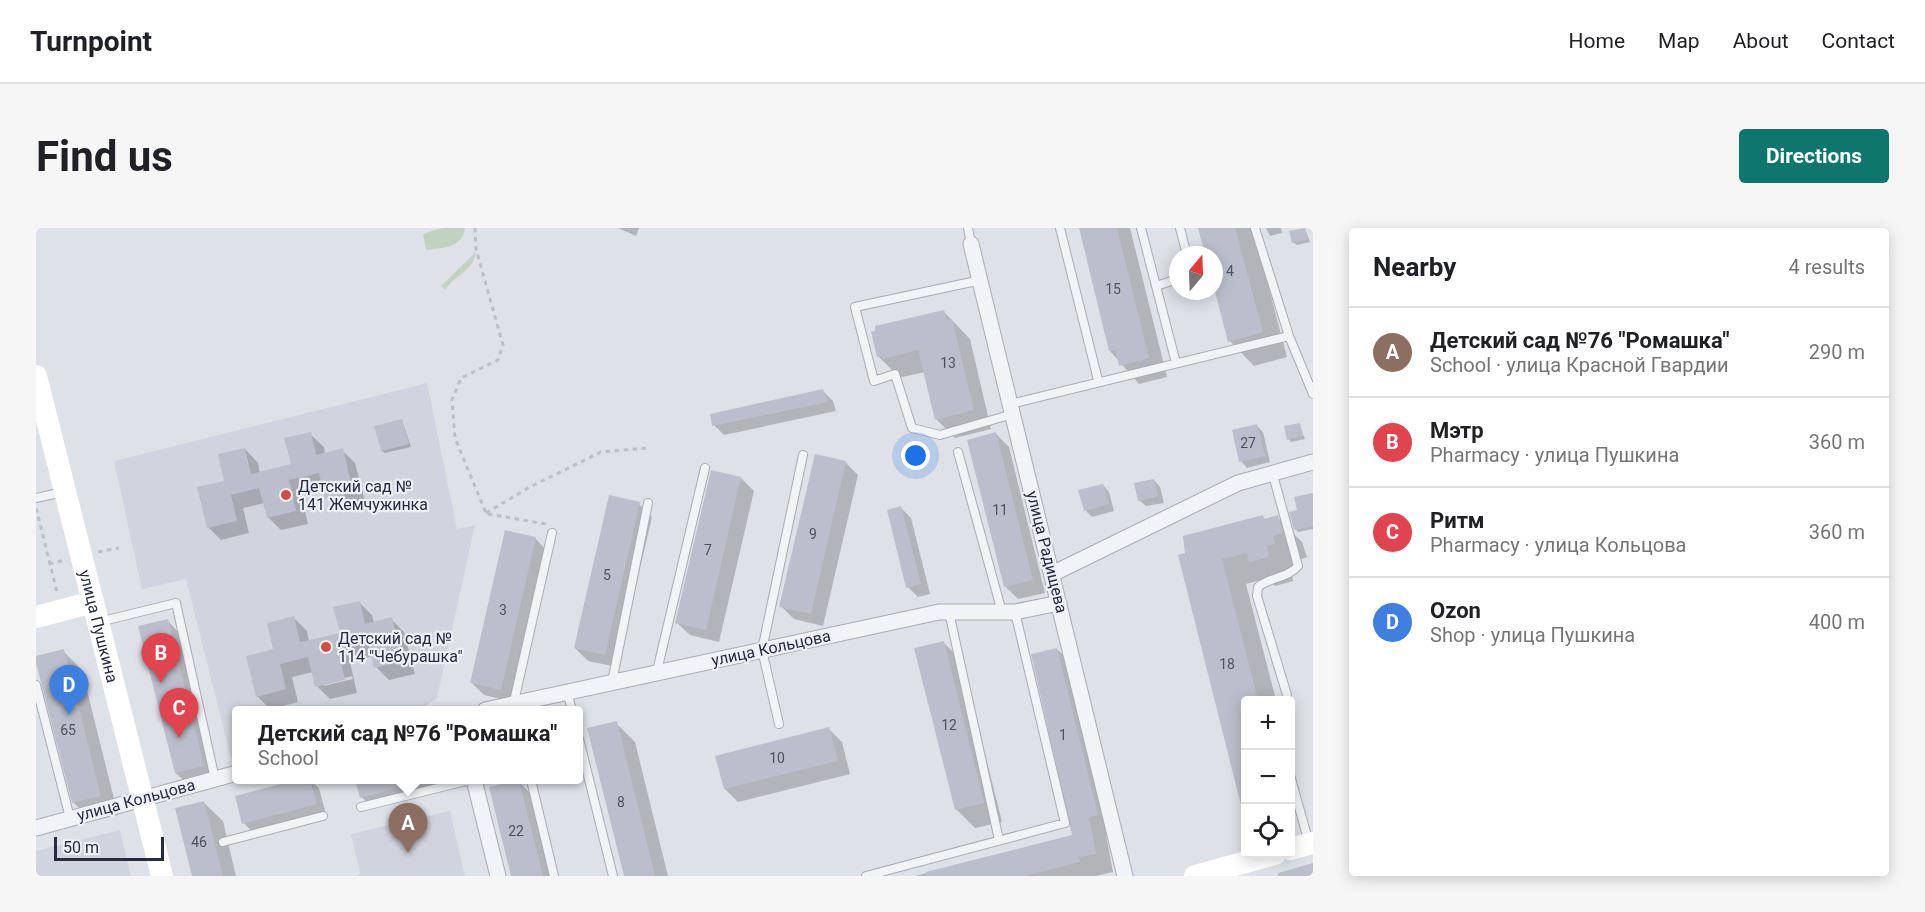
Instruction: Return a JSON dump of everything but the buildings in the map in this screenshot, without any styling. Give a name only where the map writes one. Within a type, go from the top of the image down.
[{"type":"main road","name":"улица Пушкина","points":[[36,376],[162,876]]},
{"type":"main road","points":[[36,617],[61,611],[95,612]]},
{"type":"main road","points":[[1195,876],[1260,858]]},
{"type":"street","name":"улица Радищева","points":[[971,244],[982,280],[1011,409],[1125,876]]},
{"type":"street","points":[[1052,574],[1238,483],[1313,462]]},
{"type":"street","name":"улица Кольцова","points":[[518,706],[657,671],[939,612],[1008,612],[1059,603]]},
{"type":"street","name":"улица Кольцова","points":[[36,828],[232,774]]},
{"type":"street","points":[[473,784],[498,876]]},
{"type":"lane","name":"улица Радищева","points":[[968,228],[971,244]]},
{"type":"lane","points":[[1060,228],[1098,380]]},
{"type":"lane","points":[[1141,228],[1176,363]]},
{"type":"lane","points":[[1180,228],[1185,246]]},
{"type":"lane","points":[[1255,228],[1289,336],[1313,394]]},
{"type":"lane","points":[[982,280],[855,307],[874,381],[895,374],[912,428],[940,435],[1098,380],[1289,336]]},
{"type":"lane","points":[[1156,285],[1169,281]]},
{"type":"lane","points":[[866,876],[1065,823],[1008,612],[958,452]]},
{"type":"lane","points":[[779,724],[762,650],[803,455]]},
{"type":"lane","points":[[657,671],[705,468]]},
{"type":"lane","points":[[1273,475],[1298,566],[1293,571],[1258,587],[1257,596],[1287,696]]},
{"type":"lane","points":[[36,498],[65,491]]},
{"type":"lane","points":[[612,682],[648,503]]},
{"type":"lane","points":[[514,706],[554,530]]},
{"type":"lane","points":[[95,612],[176,603],[215,779]]},
{"type":"lane","points":[[949,612],[999,840]]},
{"type":"lane","points":[[36,685],[70,818]]},
{"type":"lane","points":[[567,692],[571,706]]},
{"type":"lane","points":[[583,755],[613,876]]},
{"type":"lane","points":[[362,807],[456,784]]},
{"type":"lane","points":[[532,784],[554,876]]},
{"type":"lane","points":[[1295,800],[1304,845]]},
{"type":"lane","points":[[223,842],[323,816]]},
{"type":"path","points":[[475,228],[476,249],[503,345],[498,360],[461,378],[452,400],[455,438],[486,513]]},
{"type":"path","points":[[486,513],[528,488],[601,452],[649,448]]},
{"type":"path","points":[[36,508],[61,611]]},
{"type":"path","points":[[486,513],[554,530]]},
{"type":"shaded area","points":[[427,383],[457,529],[475,525],[437,698],[425,706],[232,706],[231,758],[186,579],[142,589],[114,461]]},
{"type":"shaded area","points":[[450,811],[465,876],[358,876],[360,872],[351,834]]},
{"type":"shaded area","points":[[120,830],[131,876],[36,876],[36,851]]},
{"type":"green space","points":[[442,228],[465,228],[460,240],[451,246],[426,250],[423,234]]},
{"type":"green space","points":[[476,252],[467,269],[445,290],[441,286]]},
{"type":"place","name":"Детский сад № 141 Жемчужинка","points":[[286,495]]},
{"type":"place","name":"Детский сад № 114 \"Чебурашка\"","points":[[326,647]]},
{"type":"place","name":"Мэтр","points":[[161,683]]},
{"type":"place","name":"Ozon","points":[[69,715]]},
{"type":"place","name":"Ритм","points":[[179,738]]},
{"type":"place","name":"Детский сад №76 \"Ромашка\"","points":[[408,853]]}]
